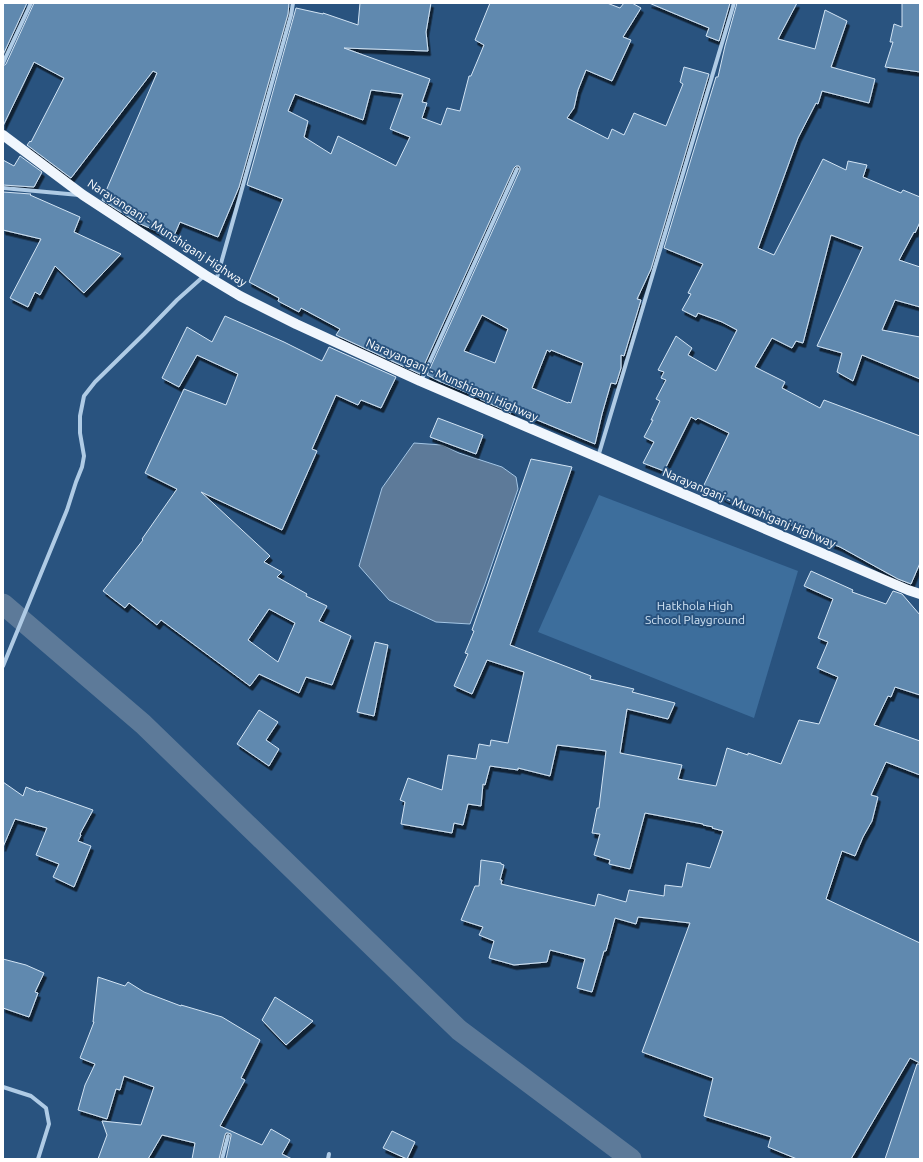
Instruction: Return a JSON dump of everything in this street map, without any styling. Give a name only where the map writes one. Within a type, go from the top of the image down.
[{"type":"main road","name":"Narayanganj - Munshiganj Highway","points":[[3,135],[83,195],[205,275],[240,296],[420,382],[920,594]]},
{"type":"street","points":[[3,63],[31,3]]},
{"type":"street","points":[[216,281],[291,15],[293,3]]},
{"type":"street","points":[[598,458],[734,3]]},
{"type":"street","points":[[420,382],[517,169]]},
{"type":"street","points":[[3,188],[83,195]]},
{"type":"street","points":[[3,666],[67,510],[82,468],[84,456],[80,433],[80,416],[84,396],[95,382],[177,300],[205,275]]},
{"type":"street","points":[[3,1087],[31,1096],[46,1108],[50,1124],[38,1159]]},
{"type":"street","points":[[222,1159],[228,1136]]},
{"type":"green space","name":"Hatkhola High School Playground","points":[[599,495],[798,571],[754,718],[538,632]]},
{"type":"shaded area","points":[[414,443],[442,445],[459,453],[502,467],[516,477],[518,489],[470,624],[436,622],[389,600],[359,566],[382,488]]},
{"type":"building","points":[[3,3],[27,3],[3,55]]},
{"type":"building","points":[[34,3],[289,3],[288,14],[239,187],[218,237],[180,222],[173,238],[138,223],[102,200],[157,73],[153,71],[71,178],[27,145],[30,141],[31,142],[64,78],[34,62],[3,126],[3,66],[6,64]]},
{"type":"building","points":[[360,3],[431,3],[426,32],[428,51],[344,48],[430,79],[422,102],[427,103],[422,118],[441,125],[447,108],[460,111],[469,76],[471,76],[484,45],[475,40],[490,3],[607,3],[620,8],[624,3],[632,3],[641,8],[623,37],[631,40],[612,81],[586,70],[578,90],[574,108],[567,118],[608,139],[612,129],[624,135],[634,113],[666,126],[683,84],[680,82],[684,67],[709,74],[651,269],[637,299],[641,300],[624,356],[621,355],[621,368],[616,384],[611,383],[595,444],[513,410],[511,413],[427,375],[520,170],[519,166],[514,168],[420,374],[336,335],[340,329],[301,308],[299,312],[278,301],[279,298],[249,282],[283,199],[247,185],[296,8],[323,13],[358,25]],"holes":[[[371,90],[403,94],[390,129],[410,137],[396,166],[338,136],[331,154],[304,137],[308,121],[288,111],[295,94],[363,120]],[[482,315],[508,329],[495,363],[464,351]],[[547,350],[550,352],[551,350],[583,363],[571,403],[532,388]]]},
{"type":"building","points":[[649,3],[730,3],[719,41],[706,36],[709,28]]},
{"type":"building","points":[[737,3],[797,3],[778,39],[815,49],[825,10],[847,21],[831,67],[875,79],[869,103],[822,91],[818,104],[816,103],[798,138],[758,248],[774,255],[823,159],[846,170],[848,161],[867,165],[863,177],[901,193],[903,190],[920,197],[920,222],[899,260],[920,267],[920,307],[895,300],[882,330],[920,337],[920,379],[862,355],[853,381],[837,372],[842,353],[817,346],[863,247],[831,235],[803,343],[796,341],[792,348],[772,338],[755,367],[785,382],[782,388],[820,408],[824,400],[920,436],[920,563],[911,584],[898,579],[840,547],[814,537],[784,521],[782,524],[754,511],[753,513],[703,487],[729,433],[698,418],[696,420],[691,417],[664,471],[643,463],[654,442],[644,437],[653,420],[651,420],[660,401],[656,399],[666,380],[661,378],[664,372],[658,370],[676,336],[692,348],[688,355],[716,371],[737,330],[722,322],[698,313],[696,317],[682,310],[691,294],[688,293],[703,264],[664,248],[716,77],[718,77]]},
{"type":"building","points":[[902,3],[920,3],[920,72],[885,67],[893,42],[890,42],[894,24],[902,27]]},
{"type":"building","points":[[20,156],[42,172],[34,187],[3,185],[3,160],[14,166]]},
{"type":"building","points":[[3,192],[31,194],[30,195],[80,217],[74,232],[121,254],[84,293],[55,266],[40,295],[35,292],[28,307],[10,298],[41,239],[3,230]]},
{"type":"building","points":[[225,316],[284,342],[322,361],[329,347],[396,377],[381,408],[361,400],[358,405],[336,395],[312,449],[317,451],[282,530],[201,492],[270,556],[264,562],[282,572],[277,577],[307,594],[306,596],[327,606],[319,621],[351,636],[332,685],[306,677],[299,693],[259,674],[250,686],[161,620],[157,625],[129,603],[125,608],[103,591],[143,540],[142,539],[177,489],[145,473],[184,389],[226,405],[238,374],[197,355],[179,387],[162,378],[187,327],[212,342]],"holes":[[[269,609],[295,623],[278,662],[248,640]]]},
{"type":"building","points":[[438,418],[483,435],[476,454],[430,437]]},
{"type":"building","points":[[531,459],[572,467],[510,645],[591,676],[590,679],[634,689],[632,692],[675,703],[668,719],[627,709],[620,753],[682,765],[678,779],[716,786],[727,748],[781,764],[799,720],[819,724],[838,677],[817,668],[828,642],[818,638],[833,599],[804,586],[811,571],[853,590],[852,592],[886,604],[893,591],[902,594],[920,615],[920,695],[895,687],[891,697],[888,696],[874,725],[920,741],[920,775],[886,762],[871,795],[878,797],[872,821],[855,856],[842,851],[826,899],[920,943],[920,1063],[910,1058],[851,1159],[797,1159],[768,1147],[771,1137],[704,1116],[713,1078],[642,1052],[690,923],[638,917],[636,924],[615,918],[606,951],[604,951],[592,992],[577,988],[585,959],[550,950],[547,962],[514,965],[489,958],[494,941],[479,935],[483,927],[461,920],[475,886],[479,886],[481,860],[501,863],[504,865],[500,880],[502,880],[501,884],[595,906],[598,894],[626,902],[629,890],[664,896],[665,885],[682,887],[687,863],[710,868],[723,831],[703,824],[645,813],[630,869],[609,864],[610,860],[594,855],[600,834],[592,833],[597,808],[599,808],[606,751],[557,745],[550,776],[518,768],[518,770],[490,766],[485,785],[483,784],[481,806],[468,804],[463,825],[454,823],[452,833],[401,824],[405,802],[400,800],[408,778],[442,790],[448,755],[476,759],[479,744],[490,746],[491,740],[508,743],[524,672],[487,660],[472,694],[454,686],[468,654],[465,653],[474,631],[472,630]]},
{"type":"building","points":[[375,642],[388,645],[374,716],[357,712]]},
{"type":"building","points":[[259,710],[278,722],[266,740],[279,749],[269,766],[237,744]]},
{"type":"building","points":[[3,782],[23,796],[26,787],[93,810],[80,834],[81,835],[78,841],[91,846],[74,887],[53,877],[59,864],[36,855],[47,828],[15,819],[3,847]]},
{"type":"building","points":[[3,959],[26,965],[44,973],[35,992],[38,993],[29,1017],[3,1008]]},
{"type":"building","points":[[98,977],[125,986],[128,982],[144,992],[181,1006],[222,1017],[260,1040],[241,1078],[245,1080],[220,1126],[262,1145],[271,1129],[290,1140],[282,1154],[292,1159],[226,1159],[231,1134],[226,1133],[219,1159],[192,1159],[195,1143],[162,1135],[148,1159],[98,1159],[107,1135],[102,1121],[141,1125],[154,1087],[124,1076],[120,1090],[116,1089],[107,1119],[78,1110],[85,1085],[95,1064],[80,1058],[94,1022]]},
{"type":"building","points":[[275,997],[313,1021],[286,1045],[262,1020]]},
{"type":"building","points":[[917,1064],[920,1064],[920,1159],[885,1159]]},
{"type":"building","points":[[392,1131],[415,1142],[407,1159],[383,1148]]},
{"type":"waterway","points":[[3,604],[143,724],[459,1030],[631,1159]]}]
